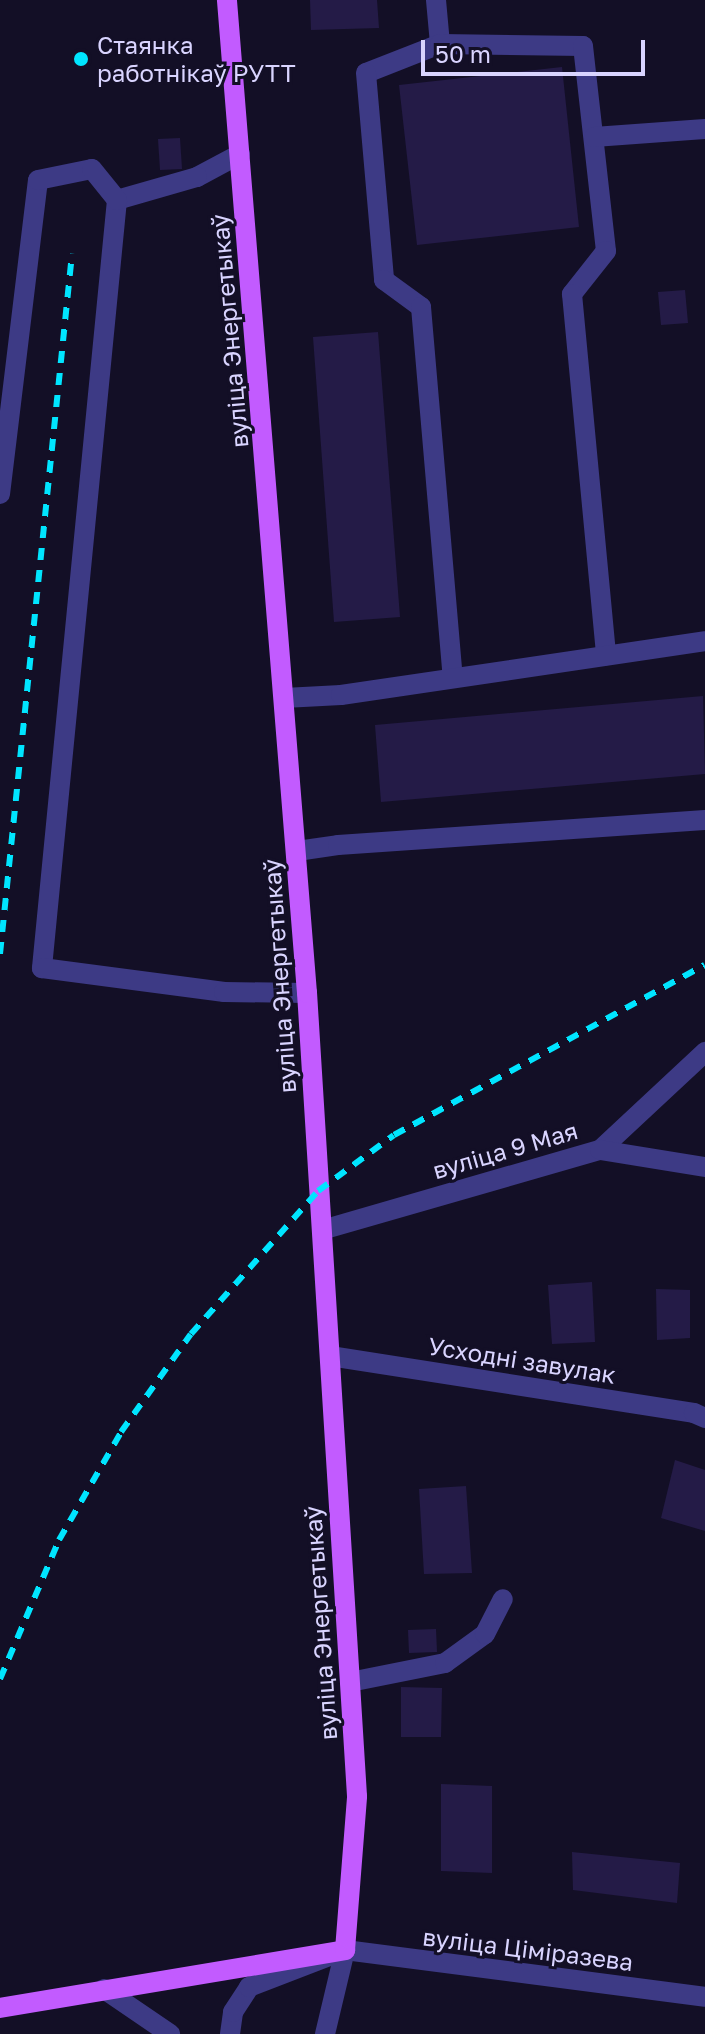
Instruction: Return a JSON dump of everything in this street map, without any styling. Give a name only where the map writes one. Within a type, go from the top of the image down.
[{"type":"main road","name":"вуліца Энергетыкаў","points":[[227,0],[297,851],[357,1796],[345,1950]]},
{"type":"main road","points":[[0,2008],[345,1950]]},
{"type":"street","points":[[436,0],[440,44]]},
{"type":"street","points":[[453,678],[421,307],[384,280],[366,73],[440,44],[583,46],[606,251],[572,294],[606,655]]},
{"type":"street","points":[[594,137],[705,129]]},
{"type":"street","points":[[117,200],[197,177],[240,154]]},
{"type":"street","points":[[0,494],[38,180],[92,169],[117,200],[42,968],[224,992],[307,993]]},
{"type":"street","points":[[284,698],[341,695],[705,641]]},
{"type":"street","points":[[297,851],[338,845],[705,820]]},
{"type":"street","points":[[600,1150],[705,1052]]},
{"type":"street","name":"вуліца 9 Мая","points":[[322,1230],[600,1150],[705,1167]]},
{"type":"street","name":"Усходні завулак","points":[[330,1356],[694,1413],[705,1418]]},
{"type":"street","points":[[350,1682],[445,1663],[485,1634],[503,1599]]},
{"type":"street","points":[[230,2034],[233,2012],[249,1987],[345,1950]]},
{"type":"street","points":[[325,2034],[345,1950]]},
{"type":"street","name":"вуліца Ціміразева","points":[[345,1950],[452,1967],[705,1997]]},
{"type":"street","points":[[104,1989],[170,2034]]},
{"type":"building","points":[[310,0],[377,0],[379,28],[311,30]]},
{"type":"building","points":[[562,67],[579,227],[417,245],[399,85]]},
{"type":"building","points":[[180,138],[182,169],[160,170],[158,139]]},
{"type":"building","points":[[685,290],[688,323],[661,325],[658,292]]},
{"type":"building","points":[[378,332],[400,617],[334,622],[313,337]]},
{"type":"building","points":[[703,696],[705,774],[381,802],[375,725]]},
{"type":"building","points":[[592,1282],[595,1342],[552,1344],[548,1285]]},
{"type":"building","points":[[656,1289],[690,1290],[690,1338],[657,1340]]},
{"type":"building","points":[[675,1460],[705,1470],[705,1531],[661,1518]]},
{"type":"building","points":[[466,1486],[472,1573],[424,1574],[419,1489]]},
{"type":"building","points":[[436,1629],[437,1652],[409,1653],[408,1630]]},
{"type":"building","points":[[401,1687],[442,1688],[441,1737],[401,1737]]},
{"type":"building","points":[[441,1784],[492,1786],[492,1873],[441,1871]]},
{"type":"building","points":[[572,1852],[680,1863],[677,1903],[573,1890]]},
{"type":"railway","points":[[0,954],[72,254]]},
{"type":"railway","points":[[0,1679],[59,1540],[121,1432],[191,1334],[318,1191],[394,1135],[705,965]]},
{"type":"place","name":"Стаянка работнікаў РУТТ","points":[[81,59]]}]
